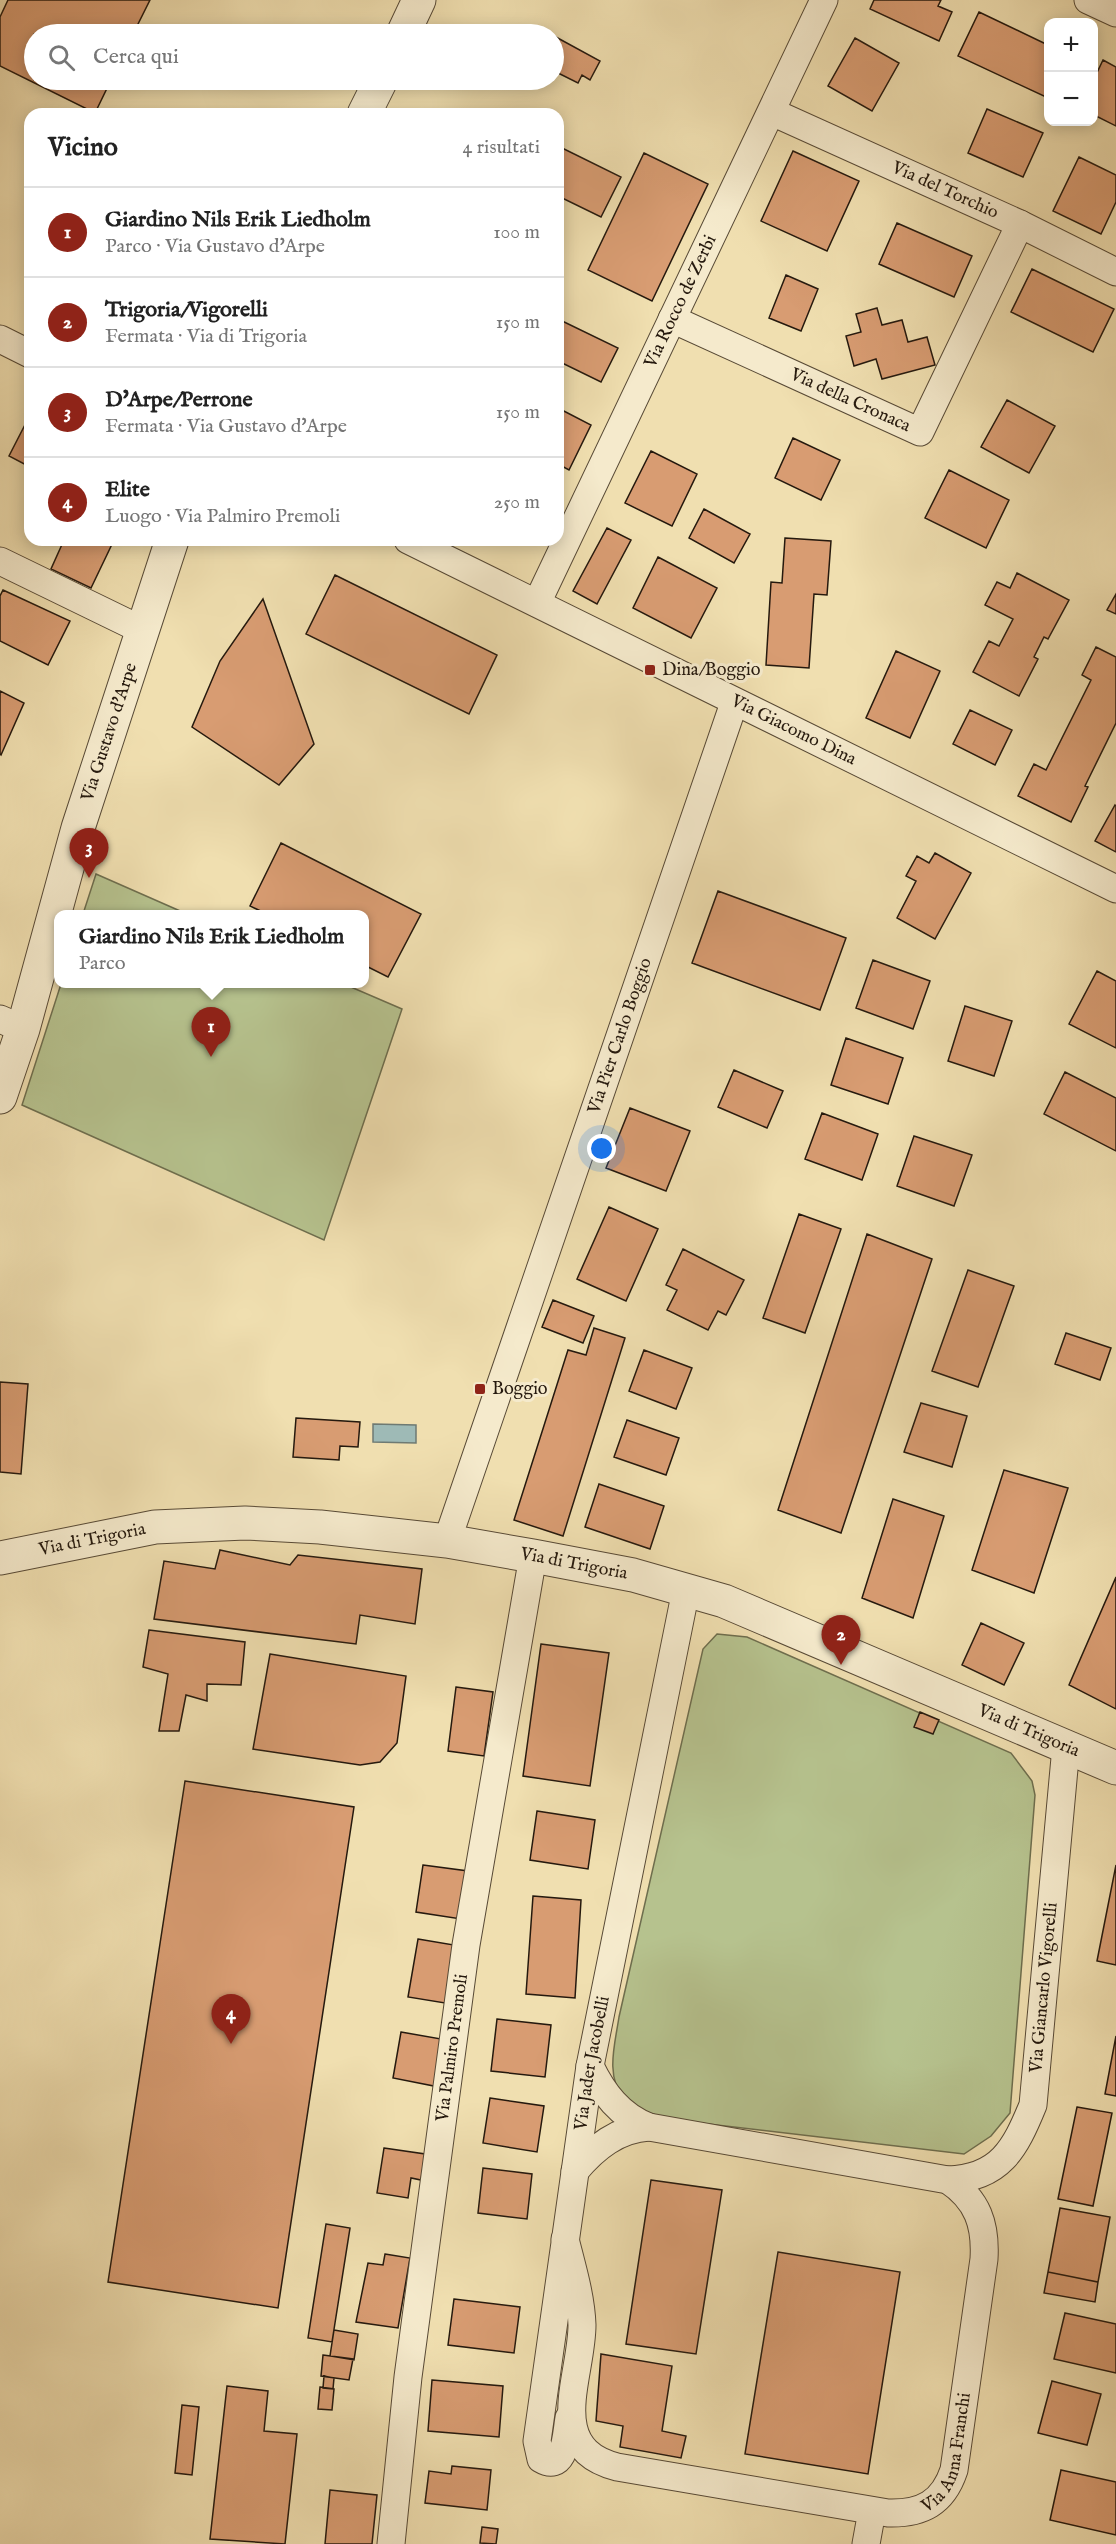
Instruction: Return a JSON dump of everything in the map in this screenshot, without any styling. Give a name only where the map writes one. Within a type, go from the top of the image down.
[{"type":"street","points":[[408,24],[419,0]]},
{"type":"street","name":"Via Rocco de Zerbi","points":[[537,603],[824,0]]},
{"type":"street","points":[[1088,0],[1116,14]]},
{"type":"street","points":[[367,108],[376,90]]},
{"type":"street","name":"Via del Torchio","points":[[772,112],[1020,224],[1116,272]]},
{"type":"street","name":"Via della Cronaca","points":[[672,319],[920,432],[1020,224]]},
{"type":"street","points":[[0,339],[24,351]]},
{"type":"street","name":"Via Gustavo d'Arpe","points":[[0,1097],[11,1024],[61,883],[170,546]]},
{"type":"street","name":"Via Giacomo Dina","points":[[420,546],[734,703],[1116,889]]},
{"type":"street","points":[[0,561],[142,630]]},
{"type":"street","name":"Via Pier Carlo Boggio","points":[[447,1541],[734,703]]},
{"type":"street","name":"Via di Trigoria","points":[[0,1558],[119,1533],[200,1523],[287,1524],[447,1541],[533,1556],[633,1575],[738,1607],[1116,1768]]},
{"type":"street","name":"Via Palmiro Premoli","points":[[391,2544],[408,2378],[466,1945],[533,1556]]},
{"type":"street","name":"Via Jader Jacobelli","points":[[572,2399],[562,2456],[555,2463],[548,2463],[542,2459],[537,2441],[590,2066],[686,1590]]},
{"type":"street","name":"Via Giancarlo Vigorelli","points":[[948,2180],[974,2177],[996,2166],[1017,2141],[1033,2105],[1066,1747]]},
{"type":"street","points":[[590,2066],[602,2089],[622,2111],[649,2127],[948,2180]]},
{"type":"street","points":[[575,2171],[594,2150],[618,2134],[649,2127]]},
{"type":"street","name":"Via Anna Franchi","points":[[565,2239],[581,2317],[572,2399],[572,2422],[579,2442],[587,2453],[599,2461],[872,2511],[903,2514],[928,2508],[946,2490],[954,2470],[985,2239],[975,2203],[948,2180]]},
{"type":"street","points":[[866,2544],[872,2511]]},
{"type":"green space","points":[[96,874],[178,910],[84,910]]},
{"type":"green space","points":[[60,988],[353,988],[402,1009],[324,1240],[22,1105]]},
{"type":"green space","points":[[717,1634],[747,1637],[1011,1753],[1032,1781],[1035,1795],[1010,2113],[991,2136],[964,2154],[657,2118],[631,2105],[618,2090],[613,2059],[619,2017],[703,1649]]},
{"type":"water","points":[[373,1424],[416,1425],[416,1443],[373,1442]]},
{"type":"building","points":[[8,0],[150,0],[138,24],[24,24],[24,78],[0,66],[0,17]]},
{"type":"building","points":[[874,0],[941,0],[938,6],[952,12],[939,41],[870,9]]},
{"type":"building","points":[[979,12],[1044,43],[1044,96],[958,56]]},
{"type":"building","points":[[855,38],[899,63],[872,111],[828,86]]},
{"type":"building","points":[[564,41],[600,61],[590,80],[582,75],[578,83],[564,76]]},
{"type":"building","points":[[1103,60],[1116,67],[1116,126],[1098,117],[1098,71]]},
{"type":"building","points":[[49,90],[106,90],[97,108],[85,108]]},
{"type":"building","points":[[987,109],[1043,133],[1023,177],[968,153]]},
{"type":"building","points":[[564,149],[621,177],[601,217],[564,199]]},
{"type":"building","points":[[793,151],[859,181],[827,251],[761,221]]},
{"type":"building","points":[[644,153],[708,184],[652,301],[588,270]]},
{"type":"building","points":[[1079,157],[1116,175],[1116,202],[1101,234],[1053,211]]},
{"type":"building","points":[[897,223],[972,256],[954,297],[879,264]]},
{"type":"building","points":[[1032,269],[1114,309],[1093,352],[1011,312]]},
{"type":"building","points":[[786,275],[818,289],[801,331],[769,318]]},
{"type":"building","points":[[877,308],[882,325],[902,320],[908,342],[927,337],[935,365],[882,379],[876,359],[854,366],[846,336],[861,332],[856,314]]},
{"type":"building","points":[[564,322],[618,348],[601,382],[564,364]]},
{"type":"building","points":[[1007,400],[1055,426],[1029,473],[981,447]]},
{"type":"building","points":[[564,411],[591,425],[569,470],[564,467]]},
{"type":"building","points":[[24,427],[24,464],[9,456]]},
{"type":"building","points":[[793,438],[840,460],[821,500],[775,478]]},
{"type":"building","points":[[651,451],[697,474],[672,526],[625,503]]},
{"type":"building","points":[[949,470],[1009,500],[986,548],[925,518]]},
{"type":"building","points":[[704,509],[750,534],[734,563],[689,538]]},
{"type":"building","points":[[607,528],[631,540],[597,604],[573,591]]},
{"type":"building","points":[[785,538],[831,541],[827,595],[814,594],[809,668],[766,665],[771,582],[782,583]]},
{"type":"building","points":[[61,546],[111,546],[91,588],[51,569]]},
{"type":"building","points":[[658,557],[717,588],[691,638],[633,608]]},
{"type":"building","points":[[1017,573],[1069,600],[1048,639],[1044,637],[1034,657],[1038,659],[1019,696],[973,672],[989,641],[999,646],[1013,619],[985,605],[997,582],[1010,588]]},
{"type":"building","points":[[335,575],[497,655],[469,714],[306,634]]},
{"type":"building","points":[[3,590],[70,621],[48,665],[0,641],[0,596]]},
{"type":"building","points":[[1116,594],[1116,614],[1107,610]]},
{"type":"building","points":[[263,599],[314,744],[279,785],[192,727],[220,661]]},
{"type":"building","points":[[1096,647],[1116,657],[1116,723],[1085,786],[1088,787],[1071,822],[1018,796],[1034,764],[1046,770],[1091,680],[1082,675]]},
{"type":"building","points":[[896,651],[940,671],[910,738],[866,718]]},
{"type":"building","points":[[0,691],[24,703],[1,755],[0,754]]},
{"type":"building","points":[[970,710],[1012,730],[995,765],[953,744]]},
{"type":"building","points":[[1116,806],[1116,852],[1095,841]]},
{"type":"building","points":[[281,843],[421,914],[388,977],[369,968],[369,910],[258,910],[250,906]]},
{"type":"building","points":[[935,853],[971,873],[935,939],[897,918],[916,881],[906,876],[917,856],[929,863]]},
{"type":"building","points":[[718,891],[846,938],[820,1010],[692,963]]},
{"type":"building","points":[[873,960],[930,981],[913,1029],[856,1008]]},
{"type":"building","points":[[1097,971],[1116,981],[1116,1048],[1069,1024]]},
{"type":"building","points":[[965,1006],[1012,1021],[994,1076],[948,1061]]},
{"type":"building","points":[[846,1038],[903,1058],[888,1104],[831,1085]]},
{"type":"building","points":[[734,1070],[783,1091],[767,1128],[718,1107]]},
{"type":"building","points":[[1065,1072],[1116,1098],[1116,1151],[1044,1114]]},
{"type":"building","points":[[630,1108],[690,1131],[666,1191],[606,1168]]},
{"type":"building","points":[[822,1113],[878,1134],[862,1180],[805,1159]]},
{"type":"building","points":[[914,1136],[972,1155],[954,1206],[897,1186]]},
{"type":"building","points":[[609,1207],[658,1229],[626,1301],[577,1279]]},
{"type":"building","points":[[799,1214],[841,1229],[805,1333],[763,1318]]},
{"type":"building","points":[[867,1234],[932,1259],[841,1533],[778,1510]]},
{"type":"building","points":[[683,1249],[744,1280],[726,1315],[718,1311],[708,1330],[667,1310],[677,1290],[666,1285]]},
{"type":"building","points":[[968,1270],[1014,1286],[978,1387],[932,1371]]},
{"type":"building","points":[[553,1300],[594,1316],[583,1343],[542,1327]]},
{"type":"building","points":[[594,1328],[625,1338],[563,1536],[514,1520],[568,1350],[586,1355]]},
{"type":"building","points":[[1066,1333],[1111,1348],[1100,1380],[1055,1364]]},
{"type":"building","points":[[644,1350],[692,1368],[676,1409],[629,1391]]},
{"type":"building","points":[[0,1382],[28,1384],[21,1474],[0,1472]]},
{"type":"building","points":[[921,1403],[967,1416],[952,1467],[904,1452]]},
{"type":"building","points":[[296,1418],[360,1422],[358,1447],[340,1446],[339,1460],[293,1457]]},
{"type":"building","points":[[627,1420],[679,1438],[666,1475],[614,1457]]},
{"type":"building","points":[[1004,1470],[1068,1488],[1034,1593],[972,1570]]},
{"type":"building","points":[[599,1484],[664,1506],[650,1549],[585,1527]]},
{"type":"building","points":[[893,1499],[944,1516],[913,1618],[862,1598]]},
{"type":"building","points":[[220,1550],[290,1565],[298,1555],[422,1569],[415,1624],[360,1615],[356,1644],[154,1619],[164,1561],[215,1569]]},
{"type":"building","points":[[1116,1577],[1116,1709],[1069,1685]]},
{"type":"building","points":[[981,1623],[1024,1643],[1004,1685],[962,1665]]},
{"type":"building","points":[[149,1630],[245,1642],[241,1685],[207,1684],[207,1701],[186,1695],[179,1731],[159,1731],[168,1674],[143,1667]]},
{"type":"building","points":[[541,1644],[609,1653],[590,1786],[523,1776]]},
{"type":"building","points":[[270,1654],[406,1676],[397,1743],[380,1762],[360,1765],[253,1749]]},
{"type":"building","points":[[456,1687],[493,1692],[484,1756],[448,1751]]},
{"type":"building","points":[[920,1712],[939,1720],[933,1734],[914,1727]]},
{"type":"building","points":[[185,1781],[354,1807],[278,2308],[108,2282]]},
{"type":"building","points":[[537,1811],[595,1820],[588,1869],[530,1860]]},
{"type":"building","points":[[423,1865],[468,1871],[461,1919],[416,1912]]},
{"type":"building","points":[[1116,1865],[1116,1965],[1097,1961]]},
{"type":"building","points":[[533,1896],[581,1900],[575,1998],[526,1994]]},
{"type":"building","points":[[418,1939],[460,1946],[451,2004],[408,1997]]},
{"type":"building","points":[[497,2019],[551,2025],[545,2077],[491,2071]]},
{"type":"building","points":[[401,2032],[447,2040],[439,2087],[393,2078]]},
{"type":"building","points":[[1116,2036],[1116,2096],[1105,2094]]},
{"type":"building","points":[[490,2098],[544,2106],[537,2152],[483,2143]]},
{"type":"building","points":[[1077,2107],[1112,2113],[1093,2206],[1058,2199]]},
{"type":"building","points":[[384,2148],[425,2154],[421,2180],[411,2178],[408,2198],[377,2193]]},
{"type":"building","points":[[483,2168],[532,2174],[527,2219],[478,2213]]},
{"type":"building","points":[[651,2180],[722,2190],[696,2354],[626,2344]]},
{"type":"building","points":[[1060,2208],[1110,2217],[1098,2282],[1048,2272]]},
{"type":"building","points":[[326,2224],[350,2228],[332,2342],[308,2338]]},
{"type":"building","points":[[778,2252],[900,2272],[868,2474],[745,2454]]},
{"type":"building","points":[[385,2254],[410,2258],[398,2328],[356,2322],[368,2263],[383,2265]]},
{"type":"building","points":[[1048,2272],[1098,2282],[1095,2302],[1044,2293]]},
{"type":"building","points":[[454,2299],[520,2307],[514,2353],[448,2345]]},
{"type":"building","points":[[1065,2313],[1116,2324],[1116,2373],[1054,2359]]},
{"type":"building","points":[[334,2330],[358,2334],[354,2360],[330,2356]]},
{"type":"building","points":[[601,2354],[672,2366],[662,2431],[686,2436],[681,2458],[620,2447],[623,2426],[596,2421]]},
{"type":"building","points":[[323,2355],[353,2359],[349,2380],[321,2376]]},
{"type":"building","points":[[324,2376],[334,2378],[333,2389],[323,2388]]},
{"type":"building","points":[[432,2380],[503,2386],[499,2437],[428,2431]]},
{"type":"building","points":[[1052,2381],[1101,2394],[1087,2445],[1038,2433]]},
{"type":"building","points":[[227,2386],[268,2391],[264,2431],[297,2434],[285,2544],[210,2539]]},
{"type":"building","points":[[320,2387],[334,2389],[332,2410],[318,2409]]},
{"type":"building","points":[[182,2405],[199,2407],[192,2475],[175,2473]]},
{"type":"building","points":[[452,2466],[491,2470],[487,2510],[425,2503],[429,2471],[451,2474]]},
{"type":"building","points":[[1061,2470],[1116,2482],[1116,2535],[1050,2520]]},
{"type":"building","points":[[330,2490],[377,2495],[372,2544],[325,2544]]},
{"type":"building","points":[[482,2527],[498,2529],[496,2544],[480,2543]]},
{"type":"place","name":"Dina/Boggio","points":[[650,670]]},
{"type":"place","name":"D'Arpe/Perrone","points":[[89,878]]},
{"type":"place","name":"Giardino Nils Erik Liedholm","points":[[211,1057]]},
{"type":"place","name":"Boggio","points":[[480,1389]]},
{"type":"place","name":"Trigoria/Vigorelli","points":[[841,1665]]},
{"type":"place","name":"Elite","points":[[231,2044]]}]
